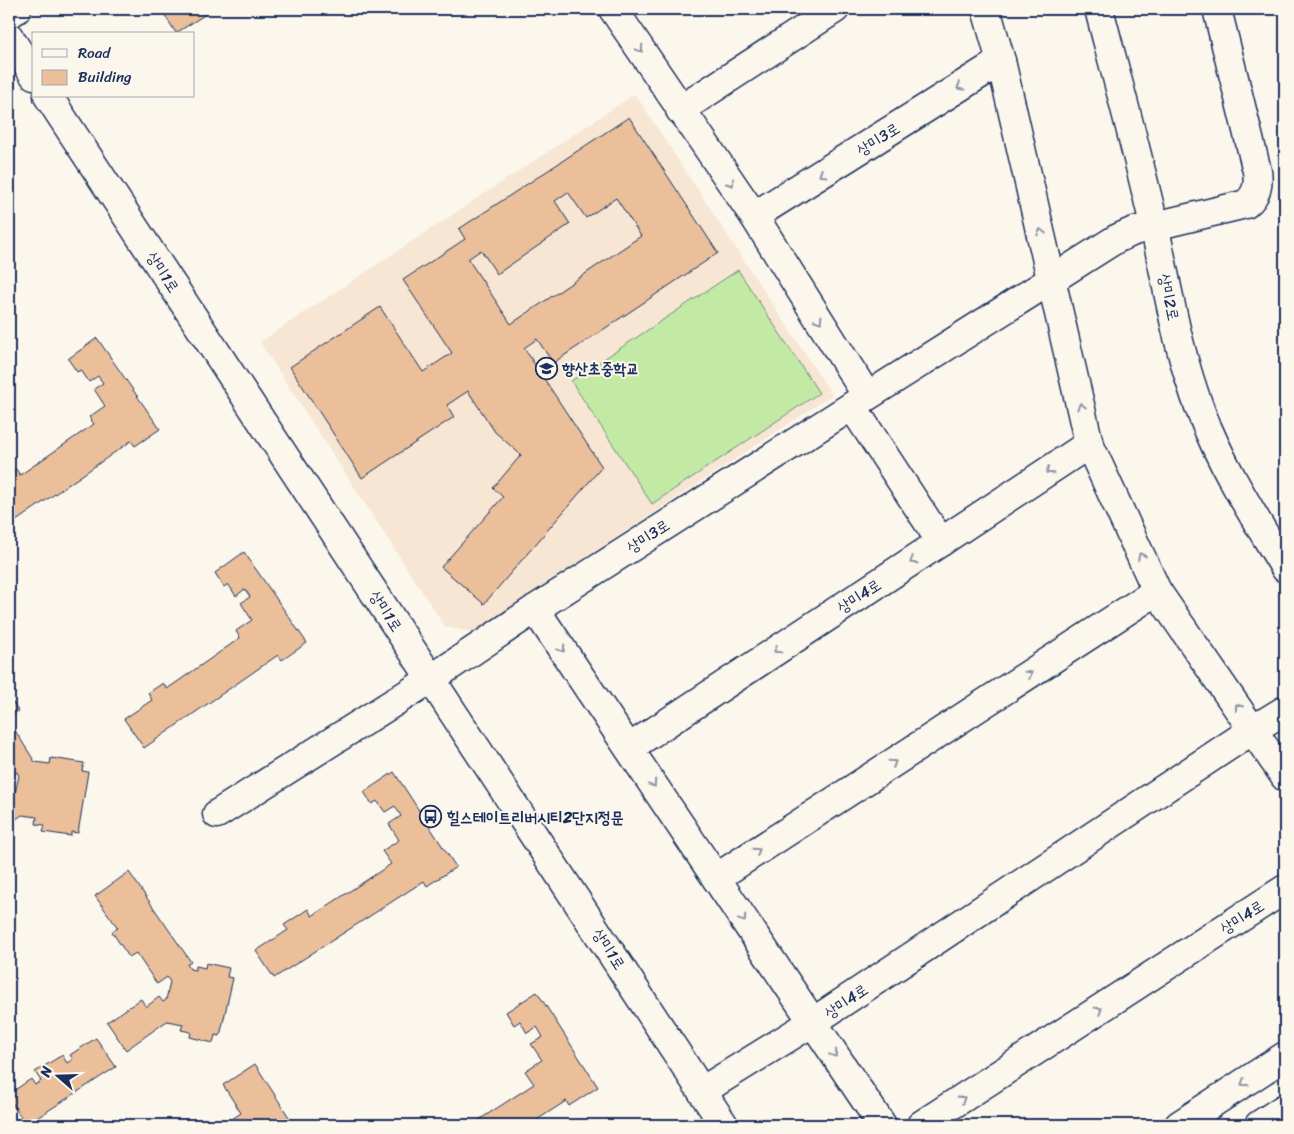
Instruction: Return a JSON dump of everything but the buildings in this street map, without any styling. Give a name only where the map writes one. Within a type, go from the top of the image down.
[{"type":"street","points":[[9,14],[17,9]]},
{"type":"street","points":[[612,9],[754,216],[941,542]]},
{"type":"street","points":[[680,110],[834,9]]},
{"type":"street","points":[[986,9],[1001,61],[1089,444],[1157,591],[1254,729],[1285,777]]},
{"type":"street","name":"상미2로","points":[[1099,9],[1154,227],[1180,347],[1201,412],[1225,463],[1285,568]]},
{"type":"street","name":"상미3로","points":[[217,814],[431,679],[535,609],[859,401],[1125,234],[1246,204],[1257,191],[1257,171],[1217,9]]},
{"type":"street","points":[[9,37],[32,72]]},
{"type":"street","name":"상미3로","points":[[754,216],[1001,61]]},
{"type":"street","name":"상미1로","points":[[49,98],[724,1125]]},
{"type":"street","name":"상미4로","points":[[629,748],[1089,444]]},
{"type":"street","points":[[716,878],[1157,591]]},
{"type":"street","name":"상미4로","points":[[535,609],[882,1125]]},
{"type":"street","name":"상미4로","points":[[702,1092],[813,1022],[1285,710]]},
{"type":"street","name":"상미4로","points":[[921,1125],[1285,889]]},
{"type":"street","points":[[1179,1125],[1285,1056]]},
{"type":"street","points":[[1259,1125],[1285,1108]]},
{"type":"shaded area","name":"향산초중학교","points":[[635,94],[832,395],[473,632],[445,627],[260,342]]},
{"type":"green space","points":[[738,270],[819,393],[652,504],[571,381]]},
{"type":"place","name":"향산초중학교","points":[[546,368]]},
{"type":"place","name":"힐스테이트리버시티2단지정문","points":[[431,817]]}]
